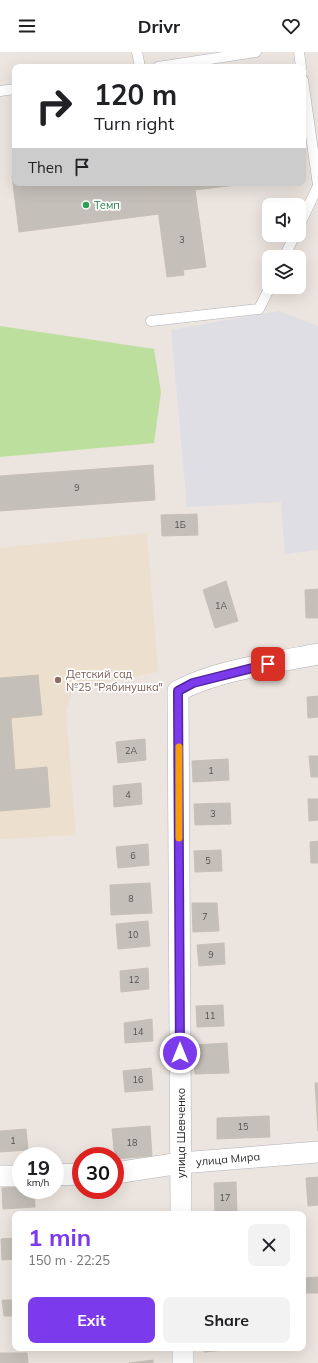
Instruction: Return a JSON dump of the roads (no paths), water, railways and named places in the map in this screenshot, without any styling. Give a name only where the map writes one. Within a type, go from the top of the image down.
[{"type":"street","name":"улица Шевченко","points":[[181,1211],[178,691],[193,683],[218,676],[318,654]]},
{"type":"street","name":"улица Мира","points":[[124,1172],[181,1163],[318,1152]]},
{"type":"street","points":[[0,1176],[12,1176]]},
{"type":"street","points":[[182,1351],[183,1363]]},
{"type":"lane","points":[[137,52],[139,64]]},
{"type":"lane","points":[[178,64],[256,52]]},
{"type":"lane","points":[[299,52],[301,64]]},
{"type":"lane","points":[[0,91],[12,89]]},
{"type":"lane","points":[[306,101],[318,185],[306,211]]},
{"type":"lane","points":[[151,321],[259,309],[266,294]]},
{"type":"place","name":"Темп","points":[[86,205]]},
{"type":"place","name":"Детский сад №25 \"Рябинушка\"","points":[[58,680]]}]
